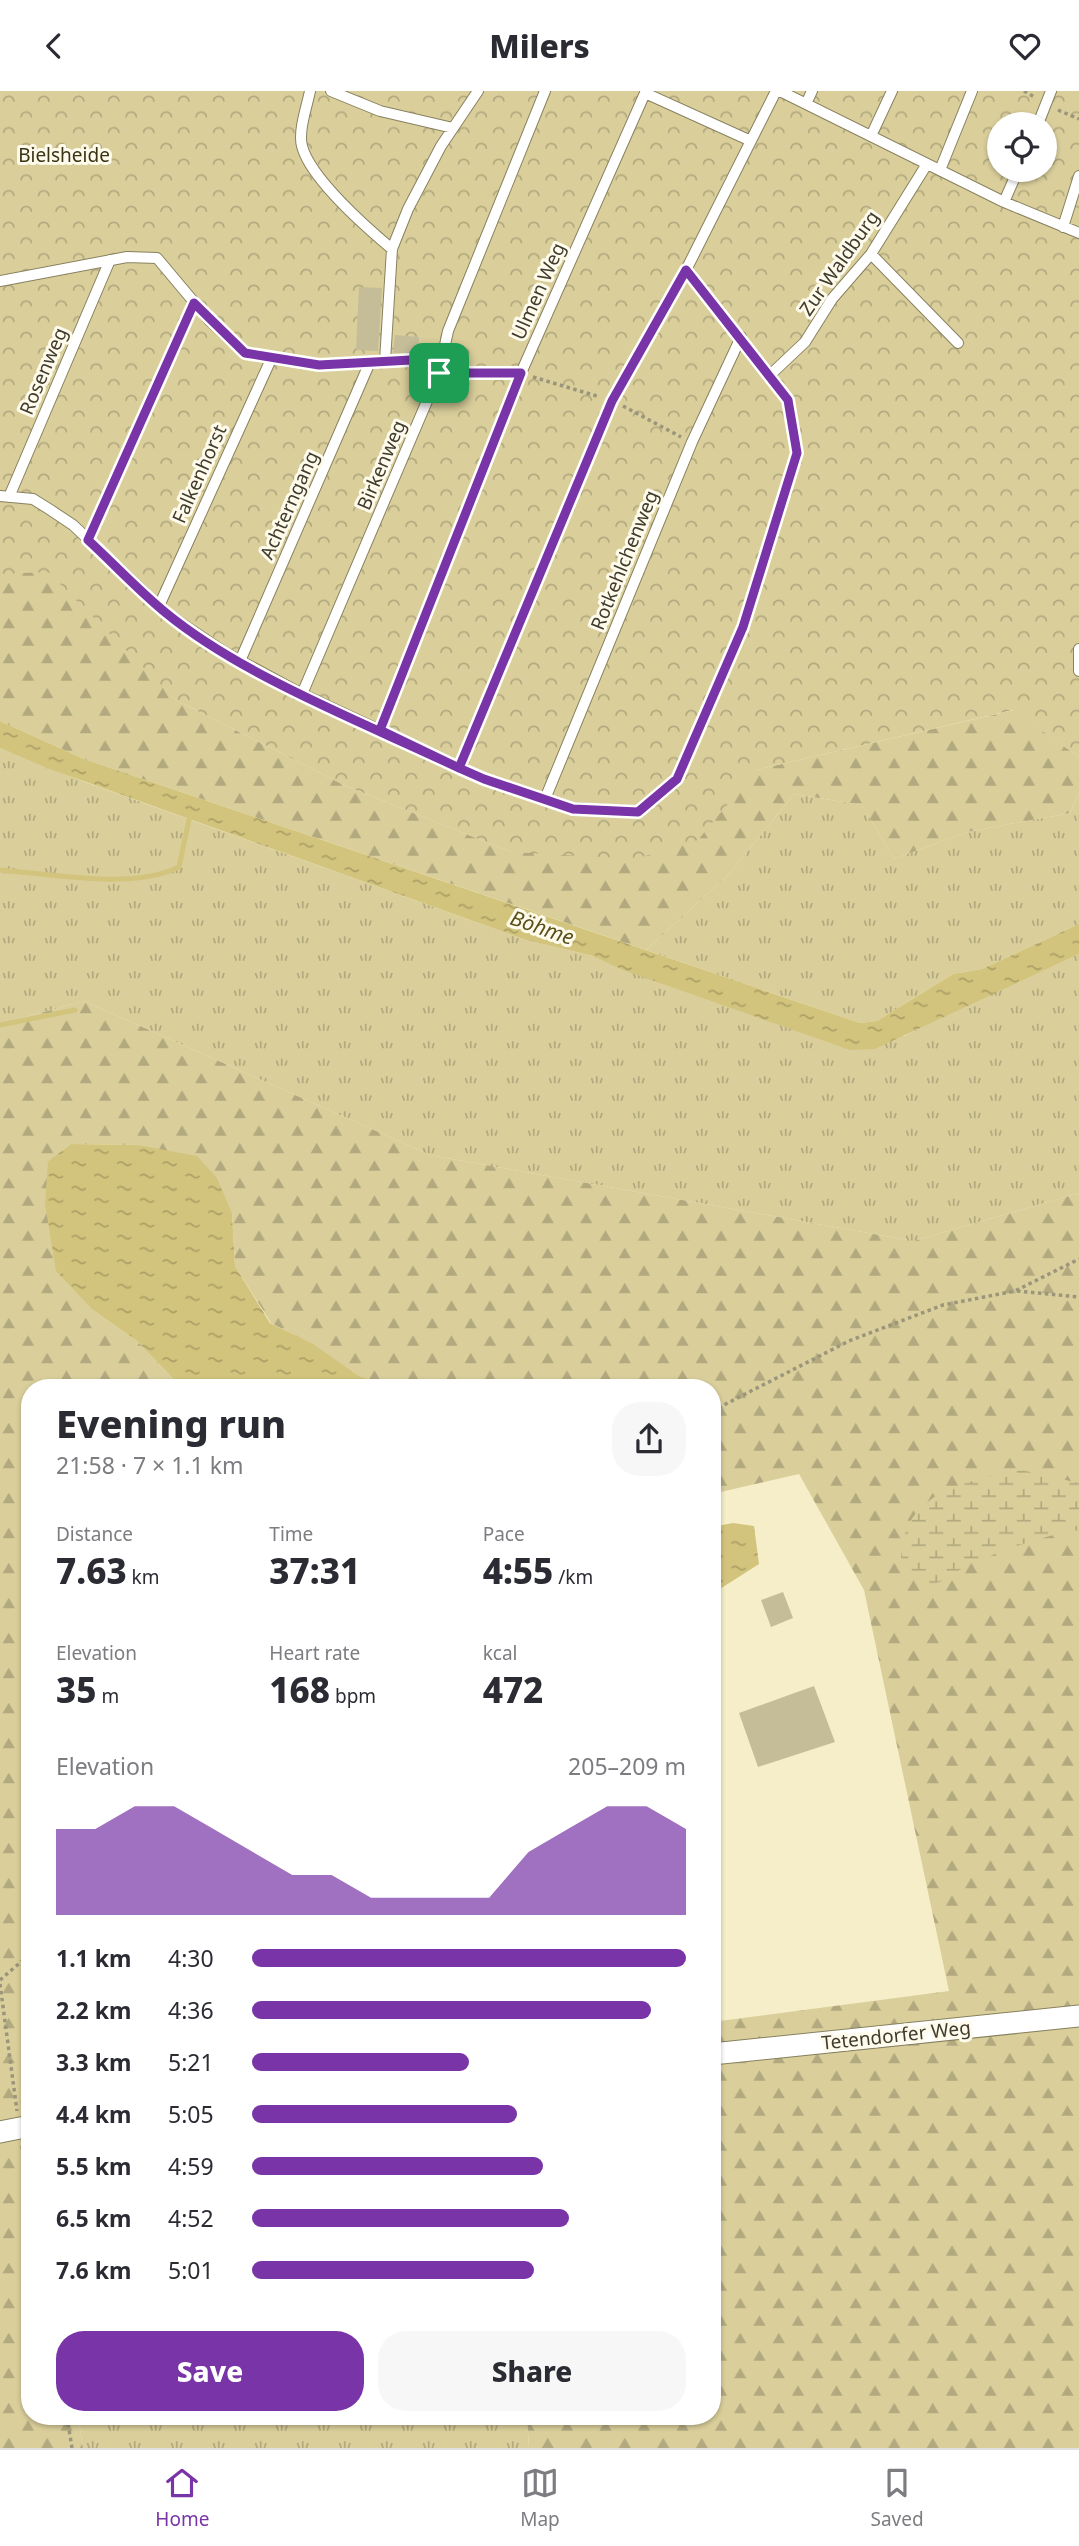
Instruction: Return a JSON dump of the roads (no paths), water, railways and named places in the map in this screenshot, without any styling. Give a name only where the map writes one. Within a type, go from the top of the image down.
[{"type":"street","name":"Tetendorfer Weg","points":[[721,2053],[1079,2016]]},
{"type":"lane","points":[[310,91],[302,145],[320,176],[353,214],[392,249]]},
{"type":"lane","points":[[331,91],[380,111],[453,128]]},
{"type":"lane","points":[[385,362],[392,249],[408,209],[453,128],[478,91]]},
{"type":"lane","name":"Birkenweg","points":[[302,694],[439,373],[448,331],[545,91]]},
{"type":"lane","points":[[459,768],[612,401],[686,270],[778,91],[1004,202],[1079,233]]},
{"type":"lane","points":[[806,104],[812,91]]},
{"type":"lane","points":[[872,136],[892,91]]},
{"type":"lane","points":[[940,170],[972,91]]},
{"type":"lane","points":[[1043,112],[1051,91]]},
{"type":"lane","name":"Ulmen Weg","points":[[380,730],[521,373],[645,93],[751,141]]},
{"type":"lane","name":"Zur Waldburg","points":[[769,376],[805,342],[832,299],[871,254],[927,164]]},
{"type":"lane","points":[[1063,227],[1079,176]]},
{"type":"lane","points":[[1004,202],[1013,182]]},
{"type":"lane","points":[[871,254],[958,343]]},
{"type":"lane","points":[[0,281],[110,260],[157,258],[194,303],[245,353],[319,365],[411,360],[439,373],[521,373]]},
{"type":"lane","name":"Rosenweg","points":[[4,497],[110,260]]},
{"type":"lane","points":[[4,497],[33,499],[73,525],[159,606],[240,660],[302,694],[459,768],[573,809],[638,812],[677,779],[743,627],[797,453],[788,400],[686,270]]},
{"type":"lane","points":[[88,540],[194,303]]},
{"type":"lane","name":"Rotkehlchenweg","points":[[545,799],[692,442],[741,337]]},
{"type":"lane","name":"Falkenhorst","points":[[159,606],[272,357]]},
{"type":"lane","name":"Achterngang","points":[[240,660],[370,362]]},
{"type":"lane","points":[[1079,649],[1079,671]]},
{"type":"water","name":"Böhme","points":[[0,721],[84,759],[860,1023],[877,1021],[953,974],[982,969],[1079,924],[1079,954],[875,1049],[850,1050],[623,970],[593,956],[526,940],[47,768],[0,748]]},
{"type":"water","points":[[71,1144],[138,1145],[197,1156],[217,1178],[232,1213],[235,1266],[270,1323],[313,1344],[359,1376],[368,1379],[173,1379],[137,1341],[93,1310],[56,1271],[45,1204],[48,1161]]},
{"type":"water","points":[[733,1523],[754,1526],[759,1564],[721,1588],[721,1525]]},
{"type":"waterway","points":[[0,870],[91,879],[139,878],[160,874],[179,867],[190,815]]},
{"type":"waterway","points":[[0,1025],[75,1010]]},
{"type":"park label","name":"Bielsheide","points":[[64,155]]}]
